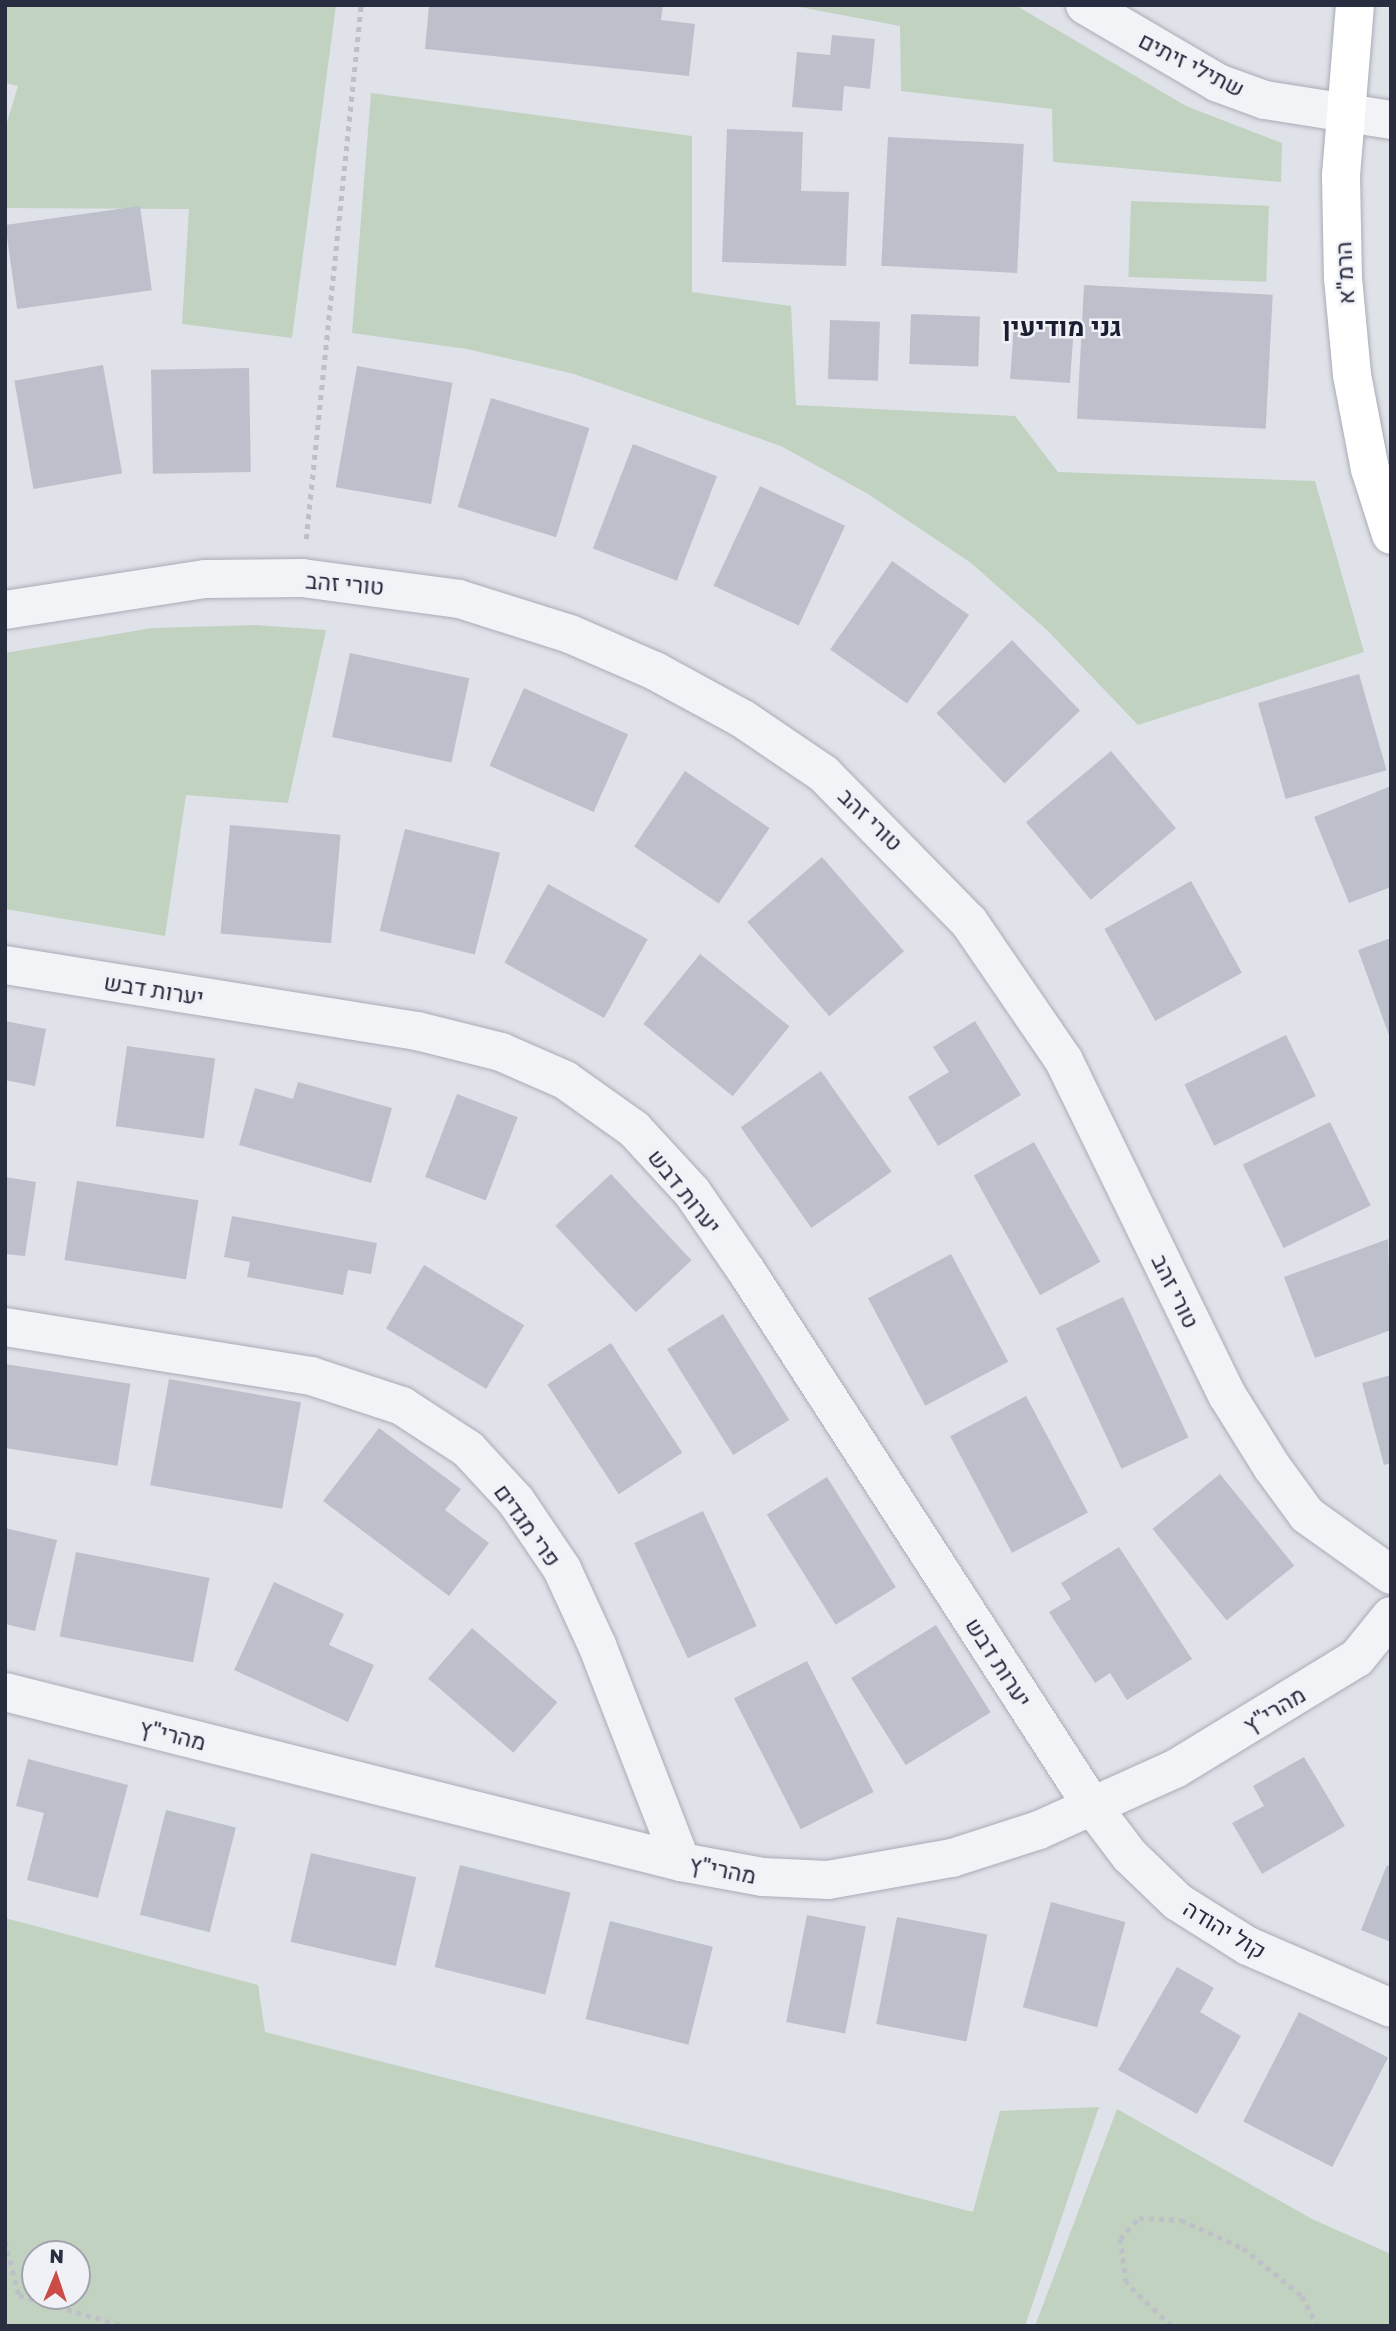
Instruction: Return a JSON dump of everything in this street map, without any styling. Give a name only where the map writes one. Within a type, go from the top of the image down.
[{"type":"street","name":"שתילי זיתים","points":[[1085,5],[1218,83],[1265,100],[1346,117],[1391,120]]},
{"type":"street","name":"הרמ\"א","points":[[1355,5],[1346,117],[1343,278],[1352,375],[1370,469],[1391,535]]},
{"type":"street","name":"טורי זהב","points":[[5,610],[205,579],[302,578],[459,599],[570,635],[732,713],[824,774],[969,922],[1064,1061],[1227,1395],[1272,1467],[1307,1515],[1391,1575]]},
{"type":"street","name":"יערות דבש","points":[[5,965],[417,1031],[501,1052],[565,1080],[634,1129],[692,1192],[747,1272],[1092,1806]]},
{"type":"street","name":"פרי מגדים","points":[[5,1327],[311,1376],[402,1406],[468,1450],[516,1501],[562,1569],[597,1645],[681,1861]]},
{"type":"street","name":"מהרי\"ץ","points":[[5,1692],[681,1861],[763,1877],[886,1874],[952,1858],[1092,1806],[1175,1769],[1357,1658],[1391,1616]]},
{"type":"street","name":"קול יהודה","points":[[1092,1806],[1130,1856],[1178,1902],[1248,1947],[1391,2008]]},
{"type":"path","points":[[302,578],[361,5]]},
{"type":"path","points":[[1171,2326],[1126,2283],[1120,2239],[1139,2218],[1181,2220],[1243,2248],[1302,2296],[1318,2326]]},
{"type":"path","points":[[5,2241],[19,2295],[123,2326]]},
{"type":"green space","points":[[5,5],[336,5],[292,338],[182,324],[189,209],[5,208],[5,129],[18,86],[5,83]]},
{"type":"green space","points":[[789,5],[1015,5],[1186,106],[1282,143],[1281,182],[1053,162],[1052,109],[901,91],[900,26]]},
{"type":"green space","points":[[371,93],[692,136],[692,292],[791,306],[796,405],[1015,416],[1058,472],[1315,481],[1364,652],[1138,725],[1047,630],[971,563],[868,494],[781,446],[574,374],[467,349],[352,333]]},
{"type":"green space","points":[[1131,201],[1269,206],[1266,282],[1128,277]]},
{"type":"green space","points":[[256,625],[326,630],[288,803],[186,795],[165,936],[5,909],[5,653],[152,628]]},
{"type":"green space","points":[[5,1918],[258,1985],[265,2032],[973,2212],[1000,2111],[1099,2107],[1025,2326],[5,2326]]},
{"type":"green space","points":[[1117,2109],[1312,2219],[1391,2254],[1391,2326],[1035,2326]]},
{"type":"building","points":[[429,5],[663,5],[661,20],[695,24],[689,76],[425,49]]},
{"type":"building","points":[[832,35],[875,39],[870,89],[844,86],[842,111],[792,107],[797,52],[830,55]]},
{"type":"building","points":[[727,129],[803,132],[801,191],[849,192],[846,266],[722,262]]},
{"type":"building","points":[[888,137],[1024,144],[1017,273],[881,266]]},
{"type":"building","points":[[140,206],[152,290],[17,309],[5,225]]},
{"type":"building","points":[[1084,285],[1273,295],[1266,429],[1077,419]]},
{"type":"building","points":[[911,314],[980,316],[978,366],[909,364]]},
{"type":"building","points":[[830,320],[880,322],[878,381],[828,379]]},
{"type":"building","points":[[1014,323],[1074,327],[1070,383],[1010,379]]},
{"type":"building","points":[[103,365],[122,473],[33,489],[14,381]]},
{"type":"building","points":[[357,366],[453,383],[431,504],[336,487]]},
{"type":"building","points":[[249,368],[251,472],[153,474],[151,370]]},
{"type":"building","points":[[491,398],[589,428],[556,537],[458,507]]},
{"type":"building","points":[[633,444],[717,476],[677,581],[593,549]]},
{"type":"building","points":[[760,486],[845,526],[799,625],[714,586]]},
{"type":"building","points":[[892,561],[969,615],[907,703],[830,649]]},
{"type":"building","points":[[1012,640],[1080,710],[1005,783],[936,713]]},
{"type":"building","points":[[350,653],[469,678],[451,762],[332,737]]},
{"type":"building","points":[[1359,674],[1387,770],[1286,799],[1258,703]]},
{"type":"building","points":[[524,688],[628,734],[594,812],[489,766]]},
{"type":"building","points":[[1111,751],[1176,828],[1091,900],[1026,822]]},
{"type":"building","points":[[685,771],[770,828],[719,903],[634,846]]},
{"type":"building","points":[[1391,786],[1391,887],[1349,903],[1314,817]]},
{"type":"building","points":[[230,825],[341,835],[331,943],[221,934]]},
{"type":"building","points":[[405,829],[500,853],[475,955],[380,931]]},
{"type":"building","points":[[822,857],[904,951],[829,1016],[747,922]]},
{"type":"building","points":[[1191,881],[1242,973],[1155,1021],[1104,929]]},
{"type":"building","points":[[548,884],[648,939],[604,1018],[504,963]]},
{"type":"building","points":[[1391,938],[1391,1038],[1390,1038],[1358,950]]},
{"type":"building","points":[[700,954],[789,1026],[733,1096],[643,1024]]},
{"type":"building","points":[[5,1021],[46,1029],[35,1086],[5,1080]]},
{"type":"building","points":[[975,1021],[1021,1095],[938,1146],[908,1097],[949,1072],[933,1047]]},
{"type":"building","points":[[1286,1035],[1316,1096],[1214,1146],[1184,1085]]},
{"type":"building","points":[[127,1046],[215,1058],[204,1139],[116,1126]]},
{"type":"building","points":[[821,1071],[892,1172],[811,1228],[741,1127]]},
{"type":"building","points":[[298,1082],[392,1108],[371,1183],[239,1145],[255,1088],[293,1099]]},
{"type":"building","points":[[457,1094],[518,1117],[486,1200],[425,1177]]},
{"type":"building","points":[[1330,1122],[1371,1206],[1284,1248],[1243,1165]]},
{"type":"building","points":[[1034,1142],[1100,1262],[1040,1295],[974,1175]]},
{"type":"building","points":[[611,1174],[691,1260],[636,1312],[555,1226]]},
{"type":"building","points":[[5,1177],[36,1182],[25,1256],[5,1254]]},
{"type":"building","points":[[77,1181],[198,1200],[186,1279],[64,1260]]},
{"type":"building","points":[[232,1216],[377,1243],[371,1274],[348,1270],[343,1295],[247,1277],[250,1262],[224,1257]]},
{"type":"building","points":[[1388,1239],[1391,1330],[1315,1358],[1284,1277]]},
{"type":"building","points":[[951,1254],[1008,1362],[925,1406],[868,1298]]},
{"type":"building","points":[[424,1265],[524,1325],[486,1389],[386,1328]]},
{"type":"building","points":[[1123,1297],[1189,1437],[1121,1469],[1056,1328]]},
{"type":"building","points":[[723,1314],[789,1420],[733,1455],[667,1349]]},
{"type":"building","points":[[611,1343],[682,1453],[619,1494],[547,1384]]},
{"type":"building","points":[[5,1364],[130,1384],[117,1466],[5,1448]]},
{"type":"building","points":[[1391,1375],[1391,1463],[1384,1465],[1362,1383]]},
{"type":"building","points":[[169,1379],[301,1402],[282,1509],[150,1485]]},
{"type":"building","points":[[1026,1396],[1088,1513],[1012,1553],[950,1436]]},
{"type":"building","points":[[379,1428],[461,1489],[445,1510],[489,1543],[449,1596],[323,1501]]},
{"type":"building","points":[[1220,1474],[1294,1566],[1227,1620],[1152,1529]]},
{"type":"building","points":[[827,1477],[896,1587],[836,1625],[767,1515]]},
{"type":"building","points":[[703,1511],[757,1626],[688,1658],[634,1543]]},
{"type":"building","points":[[5,1528],[57,1540],[35,1631],[5,1624]]},
{"type":"building","points":[[1119,1547],[1192,1659],[1127,1700],[1110,1673],[1095,1683],[1049,1612],[1071,1599],[1061,1583]]},
{"type":"building","points":[[76,1552],[210,1578],[193,1662],[60,1636]]},
{"type":"building","points":[[274,1582],[344,1614],[329,1645],[374,1665],[348,1722],[234,1670]]},
{"type":"building","points":[[936,1625],[991,1712],[906,1765],[851,1678]]},
{"type":"building","points":[[472,1628],[557,1702],[513,1753],[428,1679]]},
{"type":"building","points":[[807,1661],[874,1792],[801,1829],[734,1698]]},
{"type":"building","points":[[1304,1757],[1345,1826],[1262,1874],[1232,1823],[1264,1806],[1253,1786]]},
{"type":"building","points":[[28,1759],[128,1785],[98,1898],[27,1880],[44,1813],[16,1806]]},
{"type":"building","points":[[166,1810],[236,1827],[210,1932],[140,1915]]},
{"type":"building","points":[[311,1853],[416,1877],[396,1966],[291,1942]]},
{"type":"building","points":[[460,1865],[571,1893],[545,1994],[435,1967]]},
{"type":"building","points":[[1387,1865],[1391,1867],[1391,1942],[1361,1930]]},
{"type":"building","points":[[1051,1902],[1125,1922],[1097,2027],[1023,2007]]},
{"type":"building","points":[[807,1915],[866,1926],[845,2033],[786,2022]]},
{"type":"building","points":[[897,1917],[987,1935],[967,2042],[876,2024]]},
{"type":"building","points":[[610,1921],[713,1947],[688,2045],[586,2019]]},
{"type":"building","points":[[1177,1967],[1214,1988],[1200,2012],[1241,2036],[1197,2114],[1118,2070]]},
{"type":"building","points":[[1299,2012],[1388,2057],[1332,2167],[1243,2122]]},
{"type":"district","name":"גני מודיעין","points":[[1062,327]]}]
